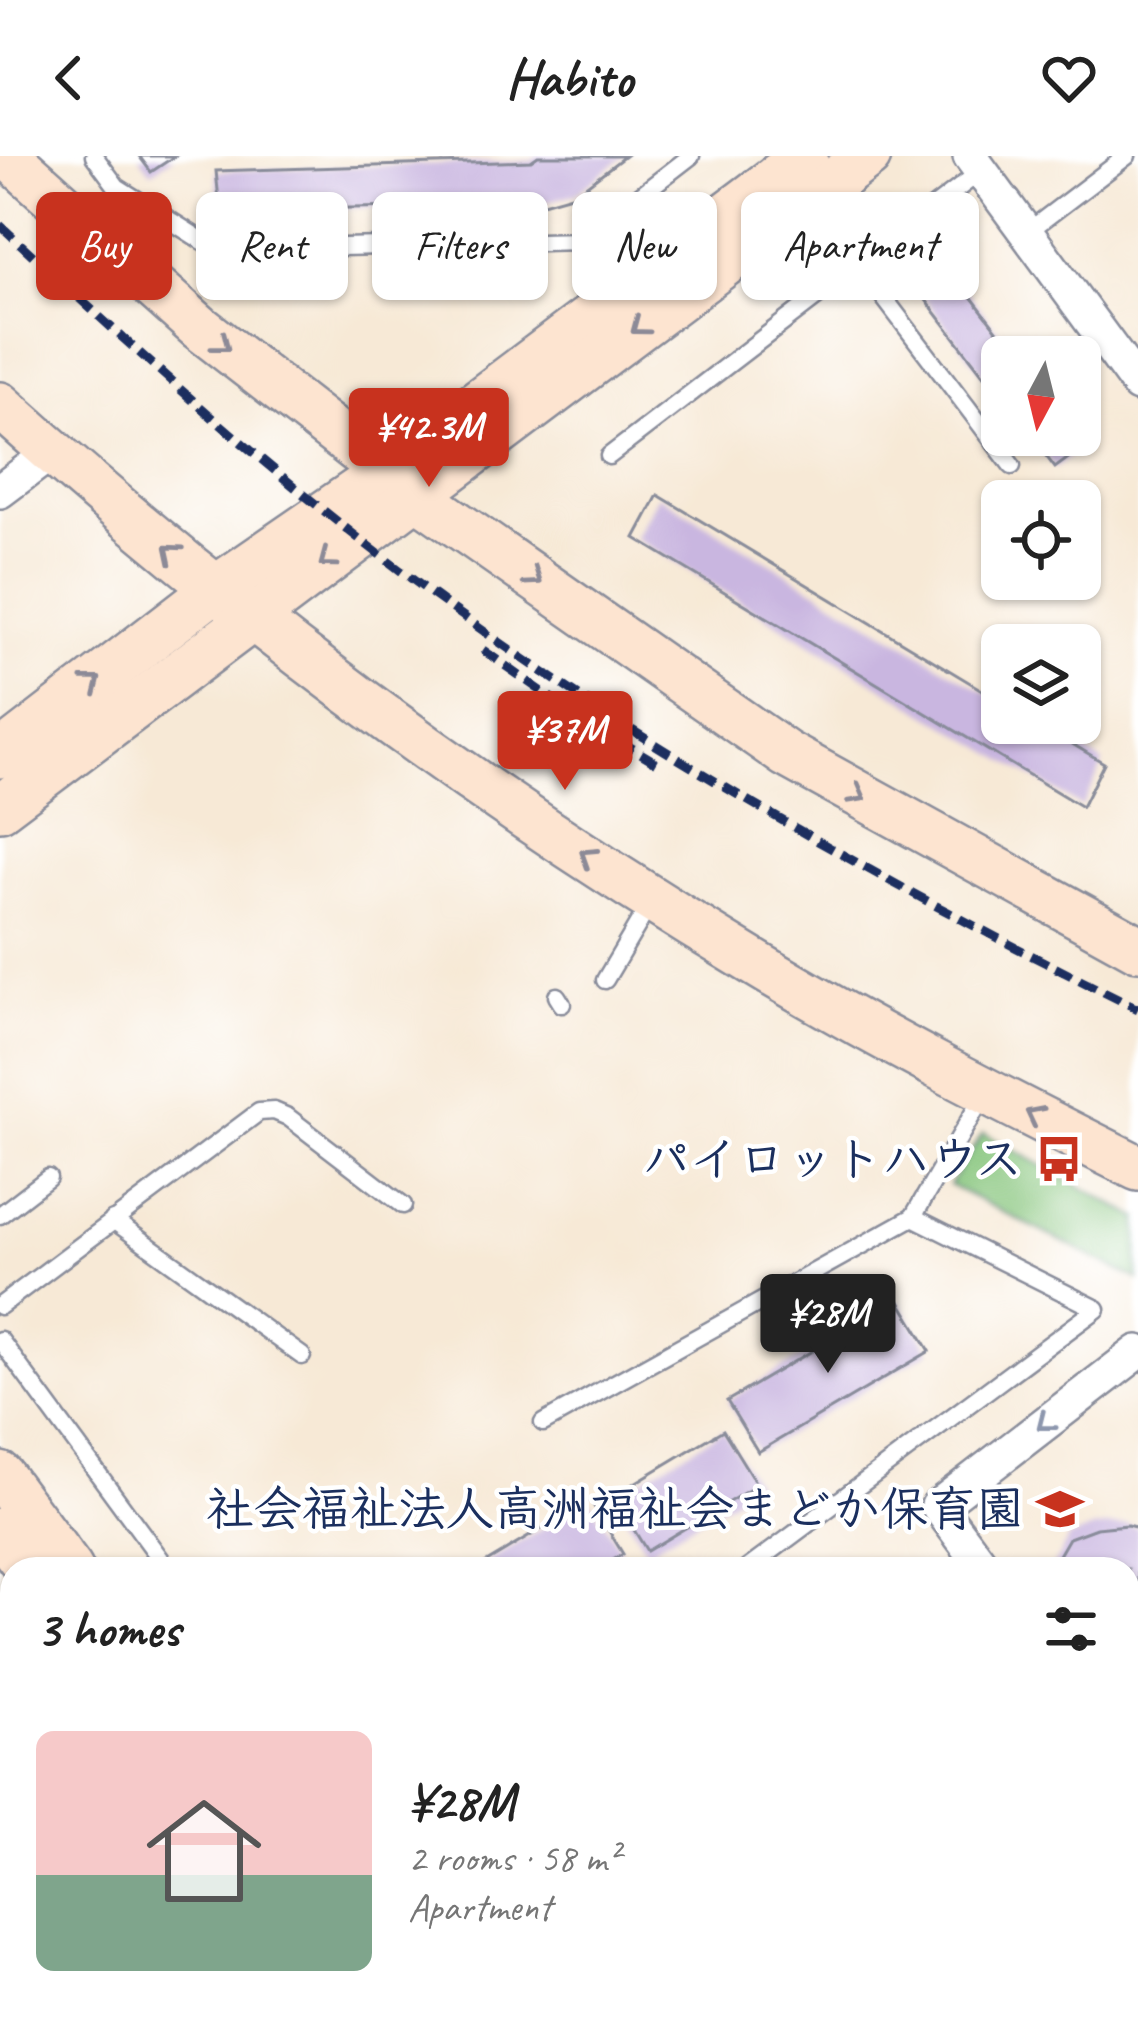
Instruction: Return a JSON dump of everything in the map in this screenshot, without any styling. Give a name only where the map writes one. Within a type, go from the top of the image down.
[{"type":"street","points":[[8,156],[200,327],[400,483],[786,754],[1138,948]]},
{"type":"street","points":[[400,483],[805,156]]},
{"type":"street","points":[[0,755],[232,603],[868,156]]},
{"type":"street","points":[[975,164],[1138,385]]},
{"type":"street","points":[[0,405],[232,603],[493,795],[753,963],[1138,1168]]},
{"type":"street","points":[[0,491],[52,452]]},
{"type":"street","points":[[0,808],[232,603]]},
{"type":"street","points":[[976,1557],[938,1506],[1138,1352]]},
{"type":"street","points":[[0,1475],[61,1557]]},
{"type":"street","points":[[0,1531],[20,1557]]},
{"type":"lane","points":[[94,156],[117,188],[217,250],[580,241],[691,156]]},
{"type":"lane","points":[[1026,232],[1127,156]]},
{"type":"lane","points":[[943,192],[975,164]]},
{"type":"lane","points":[[609,456],[813,300]]},
{"type":"lane","points":[[886,300],[1012,466]]},
{"type":"lane","points":[[605,980],[654,898]]},
{"type":"lane","points":[[544,1423],[913,1216],[986,1091]]},
{"type":"lane","points":[[0,1306],[259,1112],[274,1111],[403,1205]]},
{"type":"lane","points":[[0,1215],[48,1178]]},
{"type":"lane","points":[[764,1557],[1097,1309],[913,1216]]},
{"type":"lane","points":[[113,1220],[302,1356]]},
{"type":"lane","points":[[0,1340],[159,1557]]},
{"type":"green space","points":[[983,1133],[1138,1218],[1138,1280],[949,1185]]},
{"type":"building","points":[[139,156],[175,156],[151,172]]},
{"type":"building","points":[[538,156],[625,156],[578,192],[548,202],[548,192],[372,192],[372,208],[348,208],[348,192],[218,192],[216,171],[531,161]]},
{"type":"building","points":[[926,300],[974,300],[1002,336],[981,336],[981,372]]},
{"type":"building","points":[[1046,456],[1071,456],[1055,468]]},
{"type":"building","points":[[658,495],[981,689],[981,744],[1072,744],[1104,763],[1082,807],[635,538]]},
{"type":"building","points":[[899,1300],[930,1351],[758,1452],[727,1401]]},
{"type":"building","points":[[723,1430],[757,1485],[647,1551],[613,1496]]},
{"type":"building","points":[[590,1500],[623,1554],[618,1557],[495,1557]]},
{"type":"building","points":[[1096,1528],[1138,1528],[1138,1557],[1058,1557],[1069,1538]]},
{"type":"railway","points":[[0,225],[266,463],[378,553],[518,655],[778,818],[1138,1009]]},
{"type":"railway","points":[[483,650],[574,714],[664,767]]},
{"type":"place","name":"パイロットハウス","points":[[1059,1159]]},
{"type":"place","name":"社会福祉法人高洲福祉会まどか保育園","points":[[1060,1509]]}]
